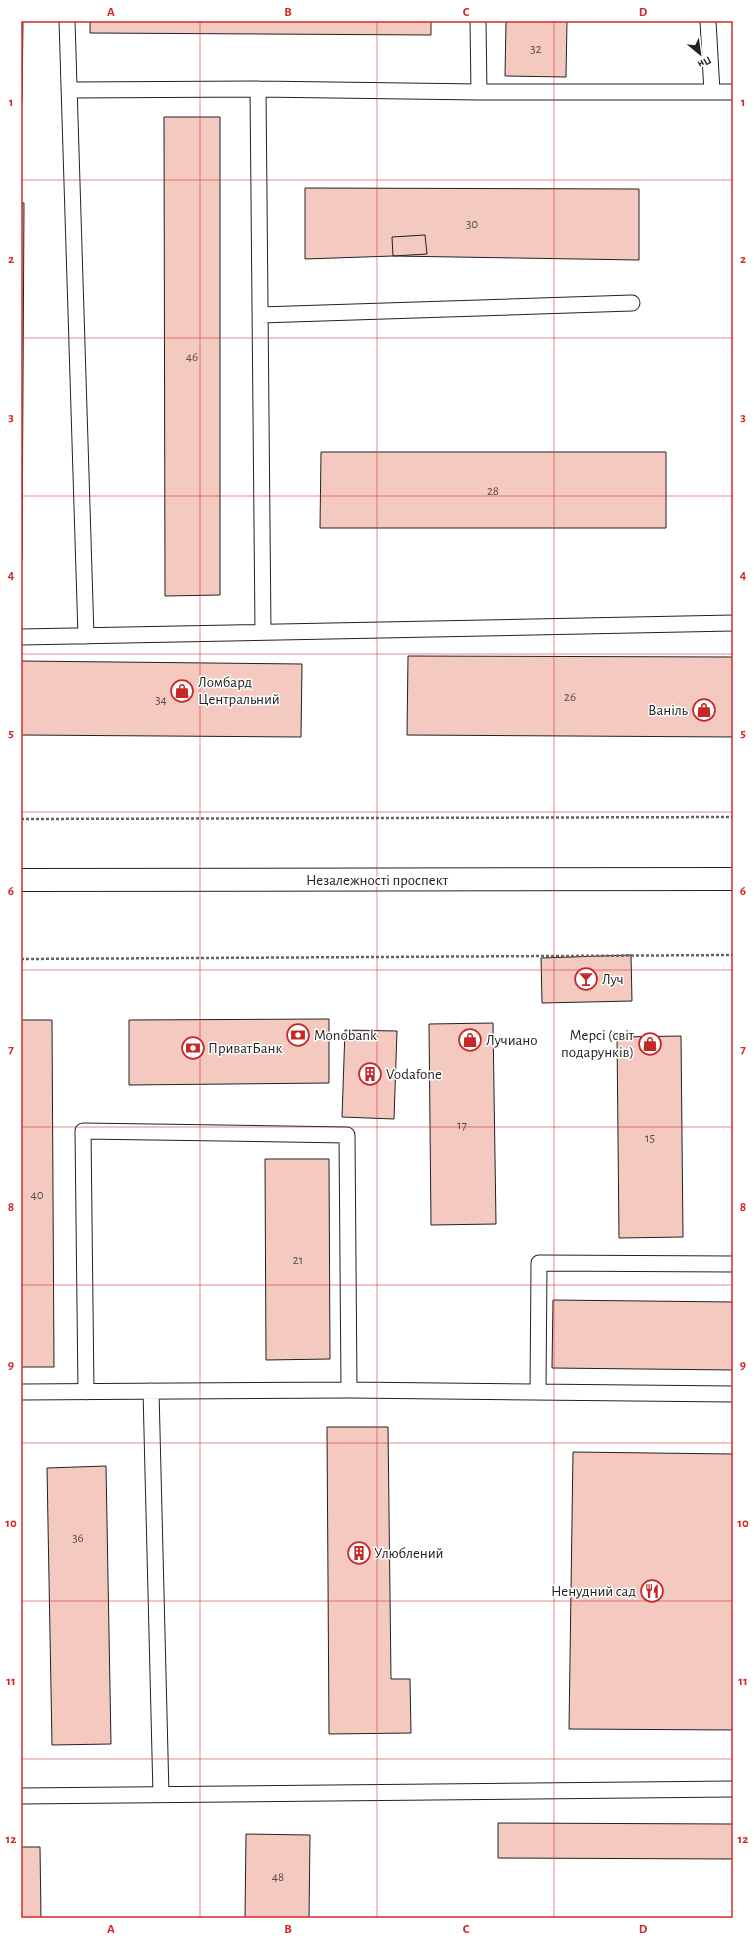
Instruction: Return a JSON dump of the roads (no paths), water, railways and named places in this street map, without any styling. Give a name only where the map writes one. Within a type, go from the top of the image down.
[{"type":"street","name":"Незалежності проспект","points":[[21,880],[733,879]]},
{"type":"lane","points":[[67,21],[86,636]]},
{"type":"lane","points":[[478,21],[479,92]]},
{"type":"lane","points":[[708,21],[712,92]]},
{"type":"lane","points":[[69,90],[258,89],[479,92],[733,92]]},
{"type":"lane","points":[[258,89],[263,632]]},
{"type":"lane","points":[[260,315],[632,303]]},
{"type":"lane","points":[[21,637],[733,623]]},
{"type":"lane","points":[[86,1392],[83,1131],[347,1135],[349,1390]]},
{"type":"lane","points":[[538,1392],[539,1263],[733,1264]]},
{"type":"lane","points":[[21,1392],[349,1390],[733,1394]]},
{"type":"lane","points":[[151,1391],[161,1795]]},
{"type":"lane","points":[[21,1796],[733,1789]]},
{"type":"place","name":"Ломбард Центральний","points":[[182,691]]},
{"type":"place","name":"Ваніль","points":[[704,710]]},
{"type":"place","name":"Луч","points":[[586,979]]},
{"type":"place","name":"Monobank","points":[[298,1035]]},
{"type":"place","name":"Лучиано","points":[[470,1040]]},
{"type":"place","name":"Мерсі (світ подарунків)","points":[[650,1044]]},
{"type":"place","name":"ПриватБанк","points":[[193,1048]]},
{"type":"place","name":"Vodafone","points":[[370,1074]]},
{"type":"place","name":"Улюблений","points":[[359,1553]]},
{"type":"place","name":"Ненудний сад","points":[[652,1591]]}]
